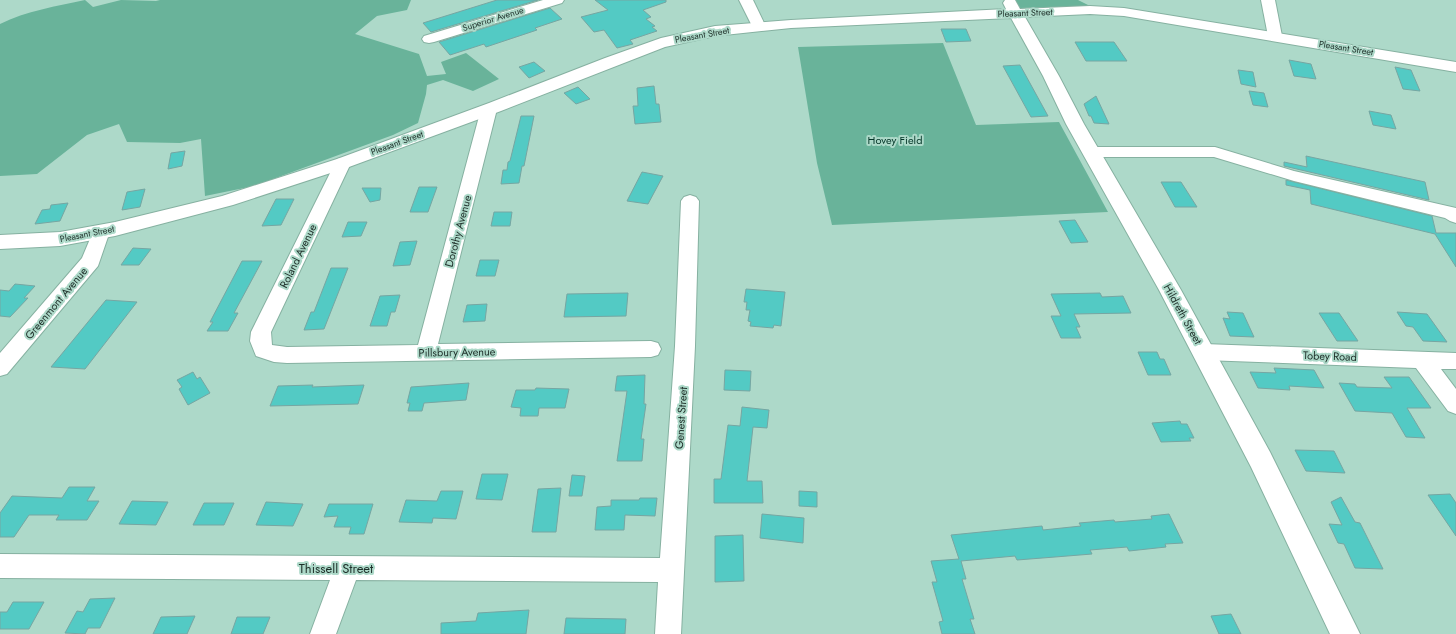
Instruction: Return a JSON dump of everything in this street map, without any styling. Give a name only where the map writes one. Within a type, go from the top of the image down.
[{"type":"main road","points":[[1086,0],[1124,12]]},
{"type":"main road","name":"Pleasant Street","points":[[0,242],[60,240],[226,201],[343,162],[489,109],[610,61],[661,43],[715,31],[1013,7],[1090,10],[1124,12],[1456,67]]},
{"type":"main road","name":"Hildreth Street","points":[[1013,7],[1091,152],[1204,352],[1261,460],[1345,634]]},
{"type":"street","name":"Superior Avenue","points":[[429,39],[557,0]]},
{"type":"street","points":[[746,0],[759,27]]},
{"type":"street","points":[[1268,0],[1275,36]]},
{"type":"street","name":"Dorothy Avenue","points":[[426,352],[489,109]]},
{"type":"street","points":[[1091,152],[1215,152],[1291,175],[1444,211],[1451,213],[1456,217]]},
{"type":"street","name":"Roland Avenue","points":[[263,350],[260,341],[261,332],[343,162]]},
{"type":"street","name":"Genest Street","points":[[668,634],[685,346],[690,201]]},
{"type":"street","name":"Greenmont Avenue","points":[[0,368],[91,261],[100,231]]},
{"type":"street","name":"Pillsbury Avenue","points":[[263,350],[274,354],[287,355],[651,349]]},
{"type":"street","name":"Tobey Road","points":[[1204,352],[1456,361]]},
{"type":"street","points":[[1422,360],[1456,404]]},
{"type":"street","name":"Thissell Street","points":[[0,566],[671,570]]},
{"type":"street","points":[[323,634],[347,568]]},
{"type":"green space","points":[[85,0],[93,7],[121,0],[411,0],[407,10],[377,16],[355,34],[419,54],[427,76],[446,74],[441,62],[466,53],[499,79],[473,91],[443,80],[427,85],[418,123],[393,135],[254,186],[205,196],[201,139],[180,143],[127,142],[119,124],[87,135],[37,174],[0,176],[0,24],[31,12]]},
{"type":"green space","points":[[1015,0],[1078,0],[1090,6],[1020,8]]},
{"type":"green space","name":"Hovey Field","points":[[943,43],[976,125],[1059,122],[1108,212],[832,225],[817,163],[798,47]]},
{"type":"building","points":[[497,0],[538,0],[431,32],[423,23]]},
{"type":"building","points":[[595,0],[666,0],[666,2],[643,10],[651,17],[646,19],[655,26],[652,27],[657,31],[630,40],[633,44],[617,48],[604,30],[594,32],[581,17],[608,10]]},
{"type":"building","points":[[550,8],[562,19],[535,28],[537,30],[486,47],[484,44],[450,55],[439,42]]},
{"type":"building","points":[[941,29],[966,29],[971,41],[946,42]]},
{"type":"building","points":[[1075,42],[1114,42],[1127,61],[1086,61]]},
{"type":"building","points":[[1289,60],[1311,64],[1316,79],[1294,76]]},
{"type":"building","points":[[534,62],[545,71],[529,78],[519,67]]},
{"type":"building","points":[[1020,65],[1048,116],[1031,117],[1003,66]]},
{"type":"building","points":[[1395,67],[1411,70],[1420,91],[1403,89]]},
{"type":"building","points":[[1238,70],[1253,72],[1256,87],[1241,84]]},
{"type":"building","points":[[654,86],[656,104],[659,104],[661,122],[635,124],[633,106],[638,106],[637,88]]},
{"type":"building","points":[[578,87],[590,99],[576,104],[564,93]]},
{"type":"building","points":[[1249,91],[1264,93],[1268,107],[1253,105]]},
{"type":"building","points":[[1096,96],[1109,124],[1094,123],[1091,116],[1089,116],[1084,104]]},
{"type":"building","points":[[1369,111],[1391,115],[1396,129],[1373,125]]},
{"type":"building","points":[[521,116],[534,116],[519,183],[501,184],[503,170],[507,170],[508,162],[510,161]]},
{"type":"building","points":[[185,151],[182,166],[168,169],[171,153]]},
{"type":"building","points":[[1306,156],[1425,182],[1429,200],[1284,166],[1284,162],[1307,167]]},
{"type":"building","points":[[642,172],[663,176],[648,204],[627,201]]},
{"type":"building","points":[[1286,180],[1432,216],[1436,233],[1456,233],[1456,267],[1435,234],[1311,204],[1310,190],[1286,185]]},
{"type":"building","points":[[1161,182],[1181,182],[1197,207],[1175,207]]},
{"type":"building","points":[[419,187],[437,187],[428,212],[410,212]]},
{"type":"building","points":[[362,188],[381,188],[380,200],[370,202]]},
{"type":"building","points":[[145,189],[140,207],[122,210],[127,192]]},
{"type":"building","points":[[276,199],[294,199],[281,225],[262,226]]},
{"type":"building","points":[[68,203],[60,221],[35,224],[42,210],[50,209],[51,205]]},
{"type":"building","points":[[494,212],[512,212],[510,226],[491,226]]},
{"type":"building","points":[[1075,220],[1088,242],[1071,243],[1059,221]]},
{"type":"building","points":[[348,222],[367,222],[361,236],[342,237]]},
{"type":"building","points":[[417,241],[410,265],[393,266],[400,242]]},
{"type":"building","points":[[133,248],[151,249],[139,265],[121,265]]},
{"type":"building","points":[[480,260],[499,260],[495,276],[476,276]]},
{"type":"building","points":[[242,261],[262,261],[234,313],[238,313],[228,331],[207,331],[213,322],[210,322]]},
{"type":"building","points":[[331,268],[348,268],[324,329],[304,330],[311,312],[314,312]]},
{"type":"building","points":[[15,284],[35,286],[24,298],[28,298],[10,317],[0,316],[0,290],[9,291]]},
{"type":"building","points":[[746,289],[785,292],[781,326],[774,325],[773,328],[750,326],[751,322],[748,321],[750,310],[746,310],[747,302],[744,302]]},
{"type":"building","points":[[628,293],[626,316],[564,317],[567,294]]},
{"type":"building","points":[[1100,293],[1102,297],[1123,296],[1131,313],[1074,314],[1080,327],[1076,327],[1081,338],[1061,338],[1051,316],[1061,316],[1051,294]]},
{"type":"building","points":[[400,295],[395,312],[391,312],[387,326],[370,326],[380,296]]},
{"type":"building","points":[[106,300],[137,302],[85,369],[51,367]]},
{"type":"building","points":[[487,304],[485,321],[463,322],[467,305]]},
{"type":"building","points":[[1227,312],[1243,313],[1254,337],[1230,336],[1223,318],[1230,319]]},
{"type":"building","points":[[1397,312],[1427,314],[1447,342],[1423,341],[1413,327],[1406,326]]},
{"type":"building","points":[[1319,313],[1339,313],[1358,341],[1337,341]]},
{"type":"building","points":[[1138,352],[1157,352],[1160,359],[1164,359],[1171,375],[1148,375]]},
{"type":"building","points":[[1274,368],[1314,370],[1324,388],[1289,386],[1290,390],[1258,388],[1250,372],[1276,373]]},
{"type":"building","points":[[725,370],[751,371],[750,391],[724,390]]},
{"type":"building","points":[[193,372],[197,379],[200,377],[210,393],[188,405],[179,389],[182,387],[177,380]]},
{"type":"building","points":[[645,375],[644,404],[646,404],[641,439],[644,439],[642,461],[617,461],[627,391],[615,391],[617,376]]},
{"type":"building","points":[[1384,377],[1409,377],[1431,408],[1407,408],[1425,438],[1406,437],[1392,413],[1355,411],[1339,383],[1355,384],[1357,387],[1392,388]]},
{"type":"building","points":[[469,383],[466,400],[424,403],[422,411],[408,411],[410,403],[407,403],[411,387]]},
{"type":"building","points":[[313,385],[312,387],[364,385],[358,404],[270,406],[278,386]]},
{"type":"building","points":[[536,388],[569,389],[565,408],[539,408],[538,416],[520,416],[521,408],[511,407],[516,390],[535,390]]},
{"type":"building","points":[[742,407],[769,410],[767,428],[753,427],[747,481],[762,481],[763,503],[714,503],[714,479],[721,479],[728,425],[740,426]]},
{"type":"building","points":[[1180,421],[1181,424],[1187,424],[1194,438],[1189,438],[1191,441],[1161,442],[1152,423]]},
{"type":"building","points":[[1295,450],[1334,451],[1345,473],[1306,471]]},
{"type":"building","points":[[482,474],[508,474],[502,500],[476,499]]},
{"type":"building","points":[[572,475],[585,476],[582,496],[569,496]]},
{"type":"building","points":[[69,487],[95,487],[87,501],[99,501],[87,520],[56,520],[59,515],[29,515],[14,537],[0,537],[0,513],[12,496],[62,498]]},
{"type":"building","points":[[561,488],[556,532],[532,532],[538,489]]},
{"type":"building","points":[[441,491],[463,491],[456,519],[433,518],[432,523],[399,522],[406,500],[437,501]]},
{"type":"building","points":[[799,491],[817,492],[817,507],[799,506]]},
{"type":"building","points":[[1450,494],[1456,503],[1456,536],[1428,495]]},
{"type":"building","points":[[1341,497],[1355,522],[1360,523],[1383,569],[1355,568],[1344,544],[1338,543],[1329,524],[1342,525],[1331,502]]},
{"type":"building","points":[[640,498],[657,498],[655,516],[625,515],[624,530],[595,530],[597,507],[611,506],[611,500],[639,500]]},
{"type":"building","points":[[132,501],[168,502],[156,525],[119,524]]},
{"type":"building","points":[[266,502],[303,504],[293,526],[256,525]]},
{"type":"building","points":[[204,503],[234,503],[224,525],[193,525]]},
{"type":"building","points":[[329,504],[373,504],[364,534],[349,534],[351,527],[334,527],[338,516],[324,517]]},
{"type":"building","points":[[762,514],[804,518],[803,543],[760,538]]},
{"type":"building","points":[[1169,514],[1183,543],[1165,544],[1166,547],[1129,551],[1127,547],[1090,550],[1092,554],[1055,557],[1017,560],[1015,556],[961,561],[966,579],[962,579],[974,619],[970,619],[975,634],[942,634],[939,622],[943,621],[932,582],[937,582],[931,561],[959,559],[951,535],[1042,526],[1043,530],[1081,526],[1079,523],[1152,519],[1151,516]]},
{"type":"building","points":[[743,535],[744,581],[715,582],[715,536]]},
{"type":"building","points":[[115,598],[100,628],[88,628],[85,634],[65,633],[77,611],[83,612],[90,599]]},
{"type":"building","points":[[13,602],[44,602],[29,629],[0,629],[0,612],[7,612]]},
{"type":"building","points":[[529,610],[526,634],[441,634],[441,623],[476,621],[478,613]]},
{"type":"building","points":[[1231,614],[1241,634],[1219,634],[1211,616]]},
{"type":"building","points":[[195,616],[187,634],[153,634],[161,617]]},
{"type":"building","points":[[237,617],[270,617],[263,634],[231,634]]},
{"type":"building","points":[[566,618],[626,619],[625,634],[564,634]]}]
